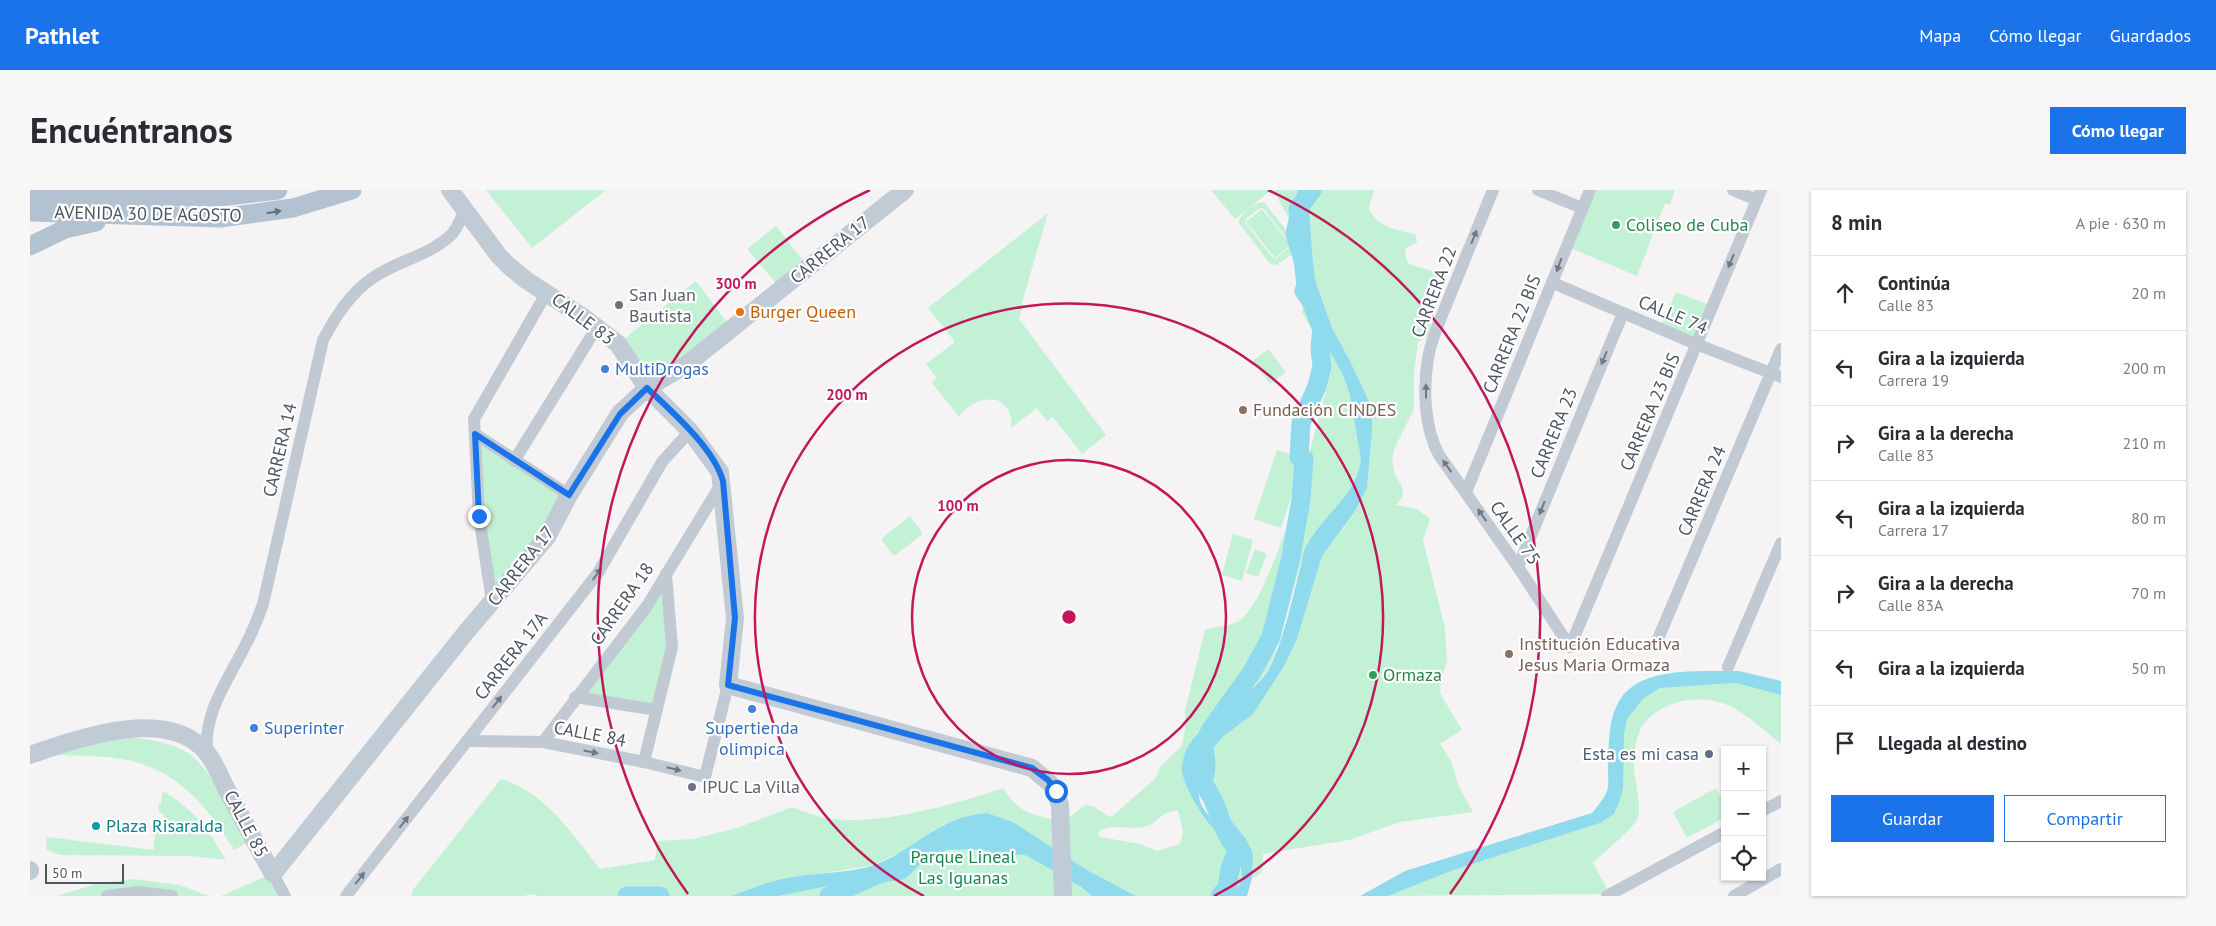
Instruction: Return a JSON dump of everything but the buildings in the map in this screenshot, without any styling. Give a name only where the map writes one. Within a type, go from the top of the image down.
[{"type":"main road","name":"AVENIDA 30 DE AGOSTO","points":[[30,212],[134,201],[220,197],[278,190]]},
{"type":"main road","name":"AVENIDA 30 DE AGOSTO","points":[[45,193],[134,201],[220,218],[262,214],[293,208],[352,190]]},
{"type":"main road","points":[[30,246],[65,229],[109,219],[134,201]]},
{"type":"street","name":"CALLE 83","points":[[450,190],[509,266],[526,280],[547,292],[597,327],[618,344],[647,388],[690,430],[714,462],[723,481],[735,618],[728,685],[705,777]]},
{"type":"street","name":"CARRERA 17","points":[[273,874],[466,631],[487,609],[547,537],[569,495],[620,414],[647,388],[686,365],[905,190]]},
{"type":"street","name":"CARRERA 22","points":[[1431,440],[1426,407],[1428,358],[1435,332],[1493,190]]},
{"type":"street","points":[[1538,190],[1582,208]]},
{"type":"street","name":"CARRERA 22 BIS","points":[[1466,492],[1590,190]]},
{"type":"street","points":[[1732,190],[1759,195]]},
{"type":"street","name":"CARRERA 23 BIS","points":[[1570,647],[1759,195]]},
{"type":"street","name":"CARRERA 14","points":[[207,753],[208,723],[222,688],[246,644],[263,604],[323,340],[335,318],[359,288],[386,269],[442,242],[452,233],[465,210]]},
{"type":"street","name":"CALLE 74","points":[[1552,283],[1696,344],[1776,375]]},
{"type":"street","points":[[492,601],[479,516],[474,419],[547,292]]},
{"type":"street","name":"CARRERA 23","points":[[1518,567],[1623,313]]},
{"type":"street","points":[[514,461],[597,327]]},
{"type":"street","name":"CARRERA 24","points":[[1655,646],[1776,375],[1781,349]]},
{"type":"street","name":"CARRERA 17A","points":[[346,896],[598,573],[662,462],[690,430]]},
{"type":"street","points":[[475,434],[569,495]]},
{"type":"street","name":"CALLE 75","points":[[1431,440],[1439,455],[1518,567],[1570,647]]},
{"type":"street","name":"CARRERA 18","points":[[543,742],[575,697],[646,606],[723,481]]},
{"type":"street","points":[[1728,667],[1781,543]]},
{"type":"street","points":[[644,762],[672,647],[666,574]]},
{"type":"street","points":[[728,685],[1032,768],[1048,780],[1056,791],[1060,805],[1063,891]]},
{"type":"street","points":[[575,697],[657,710]]},
{"type":"street","points":[[30,745],[71,741],[133,728],[149,728],[170,731],[184,737],[207,753]]},
{"type":"street","points":[[30,755],[71,741]]},
{"type":"street","name":"CALLE 84","points":[[467,741],[543,742],[644,762],[705,777]]},
{"type":"street","name":"CALLE 85","points":[[207,753],[285,896]]},
{"type":"street","points":[[1766,809],[1781,801]]},
{"type":"street","points":[[1607,896],[1721,834]]},
{"type":"street","points":[[1734,896],[1781,869]]},
{"type":"street","points":[[107,896],[138,892],[172,896]]},
{"type":"green space","points":[[486,190],[606,190],[532,248]]},
{"type":"green space","points":[[1211,190],[1268,190],[1269,192],[1235,219]]},
{"type":"green space","points":[[1273,190],[1298,190],[1297,197],[1302,228],[1306,285],[1329,350],[1343,375],[1349,392],[1361,459],[1360,470],[1346,495],[1304,553],[1273,660],[1263,678],[1223,713],[1203,727],[1185,782],[1204,818],[1232,843],[1237,851],[1242,880],[1232,896],[1136,896],[1087,870],[1013,822],[987,813],[975,814],[943,825],[903,852],[869,866],[773,881],[731,896],[538,896],[534,894],[523,896],[412,896],[412,891],[501,779],[517,785],[545,804],[600,869],[655,860],[657,841],[693,839],[737,828],[792,807],[828,818],[874,819],[919,812],[1003,788],[1021,808],[1032,814],[1054,820],[1065,820],[1087,805],[1111,817],[1155,779],[1161,766],[1182,746],[1185,730],[1185,711],[1205,630],[1235,623],[1248,612],[1265,583],[1291,513],[1332,367],[1302,312],[1304,291],[1300,238]],"holes":[[[1178,810],[1183,832],[1180,844],[1157,851],[1140,844],[1100,837],[1098,832],[1115,827],[1144,827],[1152,824],[1165,814]]]},
{"type":"green space","points":[[1313,190],[1374,190],[1369,208],[1376,219],[1388,227],[1415,234],[1417,242],[1406,248],[1405,256],[1409,264],[1435,272],[1445,283],[1431,322],[1431,330],[1427,337],[1418,342],[1414,372],[1414,409],[1395,447],[1392,459],[1394,472],[1402,487],[1403,496],[1396,505],[1417,509],[1430,519],[1423,540],[1445,628],[1447,661],[1441,681],[1440,693],[1462,730],[1440,744],[1452,763],[1458,785],[1473,812],[1400,822],[1349,840],[1263,854],[1261,872],[1252,878],[1253,853],[1246,839],[1229,818],[1211,789],[1203,764],[1206,756],[1224,736],[1253,714],[1283,668],[1297,639],[1322,556],[1355,511],[1367,488],[1372,432],[1372,408],[1332,328],[1314,277],[1309,208]]},
{"type":"green space","name":"Coliseo de Cuba","points":[[1590,190],[1675,190],[1670,205],[1665,203],[1637,276],[1566,246]]},
{"type":"green space","points":[[1264,202],[1297,244],[1295,252],[1276,265],[1270,264],[1239,223],[1245,212],[1252,206]],"holes":[[[1263,208],[1292,245],[1276,259],[1273,258],[1245,223],[1246,219]]]},
{"type":"green space","points":[[1262,209],[1291,245],[1275,258],[1246,222]]},
{"type":"green space","points":[[1048,213],[1019,319],[1106,435],[1082,454],[1053,417],[1047,421],[1037,408],[1011,428],[1009,411],[997,400],[975,403],[959,417],[932,383],[937,378],[926,364],[955,342],[928,308]]},
{"type":"green space","points":[[776,226],[808,267],[781,289],[747,249]]},
{"type":"green space","points":[[696,281],[732,329],[647,388],[623,340]]},
{"type":"green space","points":[[1676,292],[1712,306],[1696,344],[1660,328]]},
{"type":"green space","points":[[1268,349],[1286,372],[1270,384],[1253,361]]},
{"type":"green space","points":[[475,434],[569,495],[492,601]]},
{"type":"green space","points":[[1277,450],[1304,459],[1281,528],[1254,519]]},
{"type":"green space","points":[[910,516],[923,534],[894,556],[881,539]]},
{"type":"green space","points":[[1233,534],[1253,540],[1242,581],[1222,575]]},
{"type":"green space","points":[[1255,549],[1267,554],[1258,577],[1246,573]]},
{"type":"green space","points":[[666,574],[671,632],[657,710],[575,697]]},
{"type":"green space","points":[[1736,683],[1781,695],[1781,744],[1739,711],[1710,700],[1687,700],[1676,703],[1665,707],[1647,720],[1640,730],[1634,755],[1639,815],[1634,824],[1593,863],[1610,894],[1388,896],[1451,871],[1600,823],[1627,719],[1643,699],[1660,688]]},
{"type":"green space","points":[[135,738],[175,746],[196,759],[213,780],[249,841],[234,850],[212,817],[199,802],[171,778],[154,769],[136,762],[115,758],[54,755],[99,740]]},
{"type":"green space","points":[[1716,788],[1721,797],[1721,819],[1687,838],[1673,812]]},
{"type":"green space","points":[[163,791],[192,813],[213,839],[226,860],[192,856],[60,855],[46,849],[47,837],[153,850],[155,837],[153,833],[165,821],[158,805],[161,803]]},
{"type":"green space","name":"Parque Lineal Las Iguanas","points":[[961,836],[1006,844],[1080,886],[1092,896],[778,896],[868,879],[898,871],[935,844]]},
{"type":"green space","points":[[267,876],[278,896],[221,896]]},
{"type":"green space","points":[[134,879],[180,885],[209,896],[56,896],[100,883]]},
{"type":"sand","points":[[1202,783],[1212,796],[1223,825],[1207,813],[1200,802],[1199,789]]},
{"type":"water","points":[[1298,190],[1313,190],[1309,208],[1314,277],[1332,328],[1372,408],[1367,488],[1355,511],[1322,556],[1297,639],[1283,668],[1253,714],[1224,736],[1206,756],[1204,764],[1211,789],[1229,818],[1246,839],[1253,853],[1252,878],[1247,896],[1232,896],[1242,880],[1241,864],[1237,850],[1232,843],[1212,827],[1192,798],[1182,773],[1184,757],[1187,748],[1197,735],[1248,692],[1268,671],[1285,628],[1304,551],[1319,528],[1353,485],[1361,459],[1349,392],[1343,375],[1329,350],[1306,285],[1302,228],[1297,196]],"holes":[[[1203,783],[1212,797],[1222,825],[1211,818],[1200,801],[1199,795]]]},
{"type":"water","points":[[1689,671],[1739,671],[1781,681],[1781,695],[1736,683],[1660,688],[1643,699],[1627,719],[1624,734],[1623,788],[1620,800],[1614,814],[1600,823],[1451,871],[1388,896],[1360,896],[1405,871],[1592,813],[1604,798],[1608,787],[1611,724],[1614,711],[1626,692],[1654,676]]},
{"type":"water","points":[[987,813],[1013,822],[1087,870],[1136,896],[1092,896],[1080,886],[1006,844],[961,836],[932,846],[901,870],[883,880],[838,884],[778,896],[731,896],[785,878],[868,867],[898,854],[953,821]]},
{"type":"waterway","points":[[1220,896],[1227,888],[1230,869],[1237,851],[1212,798],[1202,783],[1206,764],[1203,745],[1212,728],[1252,672],[1271,637],[1291,557],[1301,499],[1304,459],[1299,457],[1301,423],[1317,386],[1322,367],[1320,348],[1322,329],[1311,301],[1304,291],[1306,285],[1303,260],[1295,234],[1299,216],[1298,209],[1312,190]]},
{"type":"waterway","points":[[829,896],[881,873],[901,870],[914,857],[945,840],[983,840],[1005,847],[1006,844],[1031,846]]},
{"type":"waterway","points":[[627,896],[660,896]]},
{"type":"place","name":"Coliseo de Cuba","points":[[1616,225]]},
{"type":"place","name":"San Juan Bautista","points":[[619,305]]},
{"type":"place","name":"Burger Queen","points":[[740,312]]},
{"type":"place","name":"MultiDrogas","points":[[605,369]]},
{"type":"place","name":"Fundación CINDES","points":[[1243,410]]},
{"type":"place","name":"Institución Educativa Jesus Maria Ormaza","points":[[1509,654]]},
{"type":"place","name":"Ormaza","points":[[1373,675]]},
{"type":"place","name":"Supertienda olimpica","points":[[752,709]]},
{"type":"place","name":"Superinter","points":[[254,728]]},
{"type":"place","name":"Esta es mi casa","points":[[1709,754]]},
{"type":"place","name":"IPUC La Villa","points":[[692,787]]},
{"type":"place","name":"Plaza Risaralda","points":[[96,826]]},
{"type":"route","points":[[479,516],[475,434],[569,495],[620,414],[647,388],[690,430],[714,462],[723,481],[722,488],[735,618],[734,646],[728,685],[1032,768],[1048,780],[1056,791]]}]
